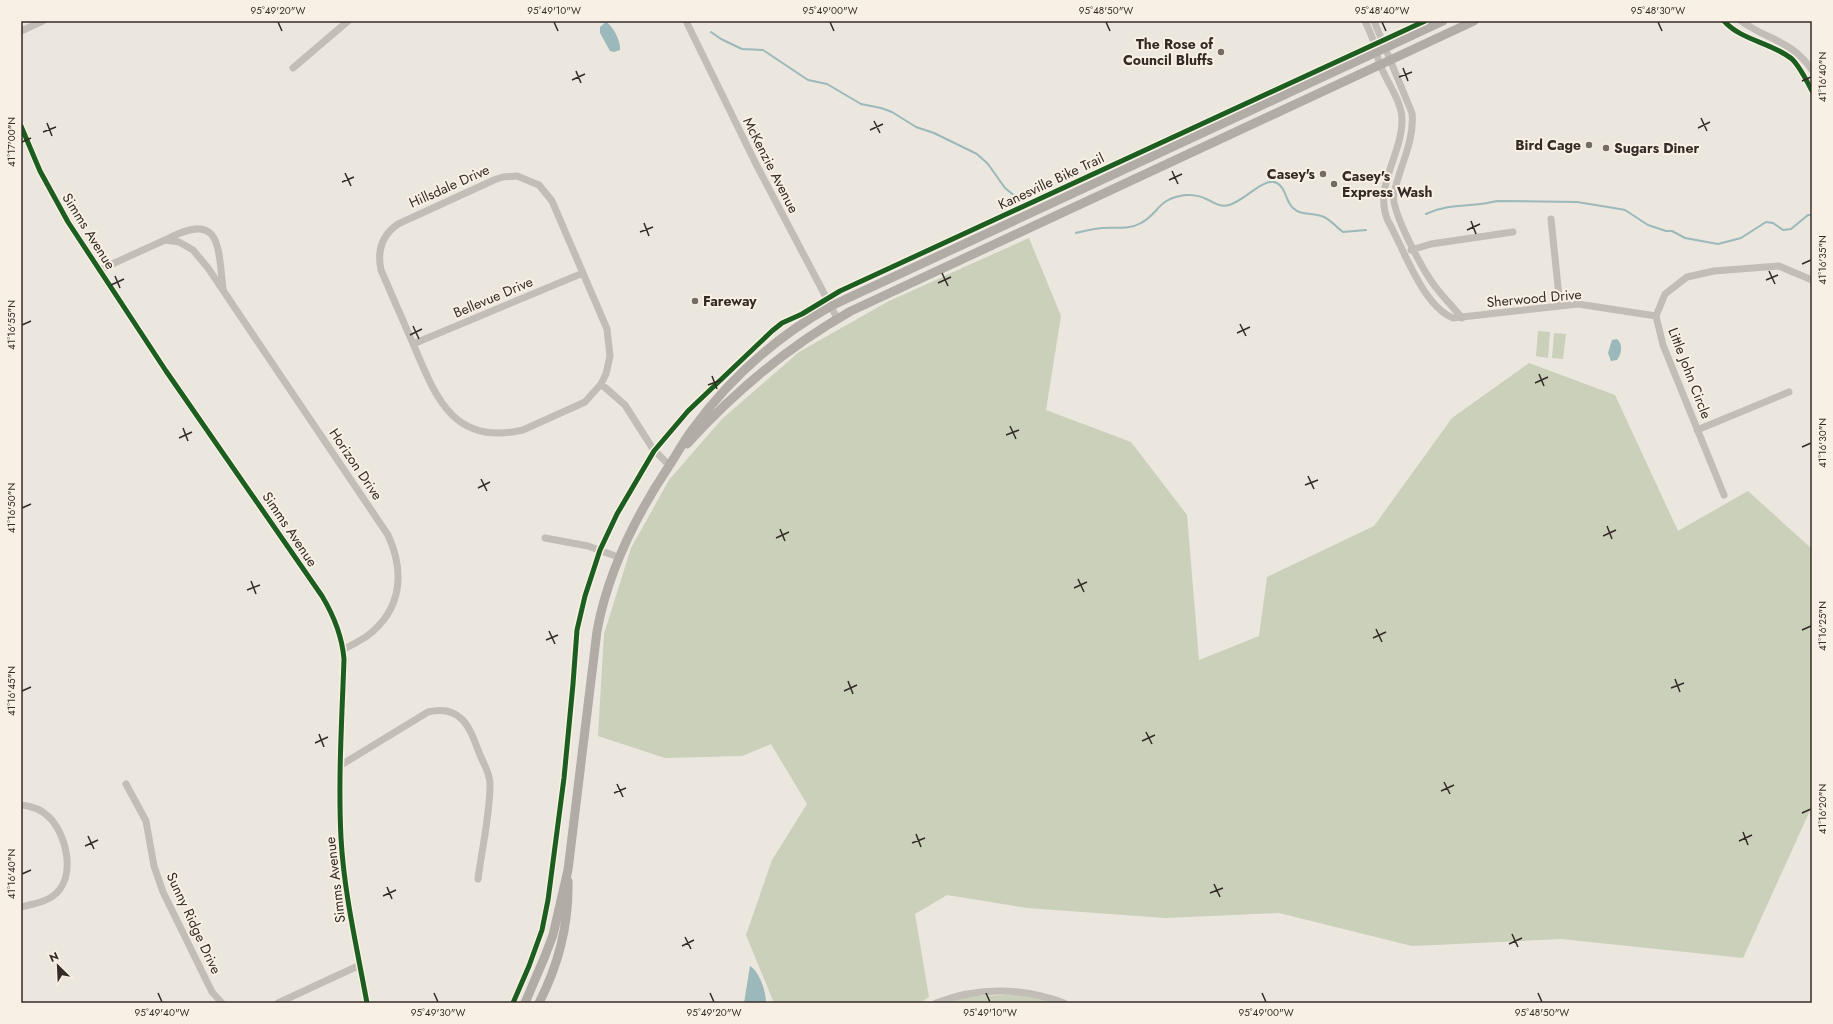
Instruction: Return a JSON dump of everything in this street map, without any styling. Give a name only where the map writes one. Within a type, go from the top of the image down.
[{"type":"main road","points":[[525,1003],[546,956],[553,935],[568,870],[597,631],[605,596],[618,557],[640,511],[691,431],[704,413],[747,367],[777,341],[831,306],[1443,21]]},
{"type":"main road","points":[[669,465],[706,424],[767,366],[837,318],[870,301],[1391,61],[1474,21]]},
{"type":"main road","points":[[540,1003],[554,972],[562,943],[568,912],[568,870]]},
{"type":"street","points":[[21,31],[43,21]]},
{"type":"street","points":[[293,68],[348,21]]},
{"type":"street","name":"McKenzie Avenue","points":[[686,21],[748,149],[837,318]]},
{"type":"street","name":"Sherwood Drive","points":[[1365,21],[1375,44],[1380,66],[1402,114],[1400,134],[1385,186],[1383,199],[1386,217],[1420,284],[1446,316],[1462,318],[1578,304],[1656,316]]},
{"type":"street","points":[[1374,21],[1412,113],[1413,127],[1411,136],[1393,196],[1397,216],[1434,285],[1462,318]]},
{"type":"street","points":[[1741,21],[1786,44],[1801,56],[1812,70]]},
{"type":"street","name":"Simms Avenue","points":[[21,126],[53,196],[99,270],[166,371],[322,596],[338,626],[343,650],[341,839],[344,870],[367,1003]]},
{"type":"street","name":"Hillsdale Drive","points":[[503,177],[522,177],[535,183],[552,201],[607,329],[610,348],[609,364],[601,384],[593,394],[580,405],[523,430],[492,433],[468,426],[453,416],[442,404],[434,392],[413,344],[381,270],[379,253],[383,240],[388,232],[398,224],[494,180],[503,177]]},
{"type":"street","points":[[1551,219],[1560,306]]},
{"type":"street","name":"Horizon Drive","points":[[99,270],[165,240],[181,231],[192,228],[200,228],[210,233],[217,242],[223,291]]},
{"type":"street","points":[[1404,253],[1431,244],[1513,232]]},
{"type":"street","name":"Horizon Drive","points":[[165,240],[180,242],[193,250],[223,291],[388,535],[394,548],[398,562],[398,583],[389,612],[373,631],[343,650]]},
{"type":"street","name":"Little John Circle","points":[[1724,495],[1663,345],[1656,316],[1665,294],[1687,277],[1714,271],[1779,266],[1812,280]]},
{"type":"street","name":"Bellevue Drive","points":[[413,344],[583,273]]},
{"type":"street","points":[[601,384],[625,405],[653,449],[669,465]]},
{"type":"street","points":[[1697,430],[1789,392]]},
{"type":"street","points":[[545,538],[588,546],[618,557]]},
{"type":"street","points":[[341,765],[428,712],[440,710],[450,711],[459,716],[467,725],[490,782],[478,879]]},
{"type":"street","name":"Sunny Ridge Drive","points":[[126,784],[146,821],[154,866],[163,892],[212,992],[222,1003]]},
{"type":"street","points":[[21,805],[37,809],[53,822],[64,843],[67,862],[63,882],[57,892],[44,901],[21,907]]},
{"type":"street","points":[[278,1003],[360,965]]},
{"type":"street","points":[[936,1003],[971,993],[998,991],[1032,994],[1064,1003]]},
{"type":"green space","points":[[1029,238],[1061,316],[1046,410],[1131,442],[1187,515],[1199,660],[1259,636],[1267,577],[1374,526],[1452,418],[1529,363],[1615,395],[1678,531],[1748,491],[1812,549],[1812,806],[1743,958],[1561,939],[1412,946],[1279,913],[1166,918],[1027,908],[947,895],[915,914],[929,997],[920,1003],[774,1003],[746,935],[772,860],[807,804],[771,744],[742,756],[665,758],[598,736],[604,634],[631,548],[669,480],[722,419],[799,352],[889,301]]},
{"type":"green space","points":[[1538,331],[1550,332],[1548,358],[1536,356]]},
{"type":"green space","points":[[1554,333],[1566,334],[1563,359],[1552,358]]},
{"type":"green space","points":[[1032,994],[1060,1003],[944,1003],[953,997]]},
{"type":"water","points":[[606,22],[616,34],[620,50],[614,52],[610,51],[600,33],[600,27]]},
{"type":"water","points":[[1617,339],[1621,346],[1621,352],[1617,360],[1611,361],[1608,353],[1612,340]]},
{"type":"water","points":[[750,966],[757,973],[762,983],[766,1003],[744,1003]]},
{"type":"waterway","points":[[711,32],[721,39],[742,49],[763,50],[808,80],[827,84],[861,104],[892,112],[916,127],[934,133],[977,154],[988,164],[1005,188],[1016,197]]},
{"type":"waterway","points":[[1076,233],[1099,228],[1132,227],[1151,216],[1162,204],[1183,195],[1199,196],[1222,206],[1229,205],[1235,203],[1258,187],[1269,182],[1274,182],[1281,186],[1290,205],[1300,212],[1324,217],[1343,232],[1366,230]]},
{"type":"waterway","points":[[1426,214],[1435,210],[1453,206],[1497,201],[1577,202],[1625,210],[1648,225],[1666,231],[1672,231],[1685,238],[1718,244],[1741,238],[1766,222],[1773,223],[1783,230],[1791,229],[1808,215],[1812,215]]},
{"type":"cycle path","name":"Kanesville Bike Trail","points":[[513,1003],[529,966],[542,930],[548,900],[564,778],[577,630],[585,596],[600,550],[617,514],[654,451],[688,411],[782,323],[802,314],[840,291],[1425,21]]},
{"type":"cycle path","points":[[1724,21],[1739,33],[1784,53],[1792,59],[1801,70],[1812,91]]},
{"type":"cycle path","points":[[21,126],[40,171],[68,222],[166,371],[322,596],[337,626],[344,659],[340,793],[341,838],[351,920],[367,1003]]},
{"type":"place","name":"The Rose of Council Bluffs","points":[[1221,52]]},
{"type":"place","name":"Bird Cage","points":[[1589,145]]},
{"type":"place","name":"Sugars Diner","points":[[1606,148]]},
{"type":"place","name":"Casey's","points":[[1323,174]]},
{"type":"place","name":"Casey's Express Wash","points":[[1334,184]]},
{"type":"place","name":"Fareway","points":[[695,301]]}]
